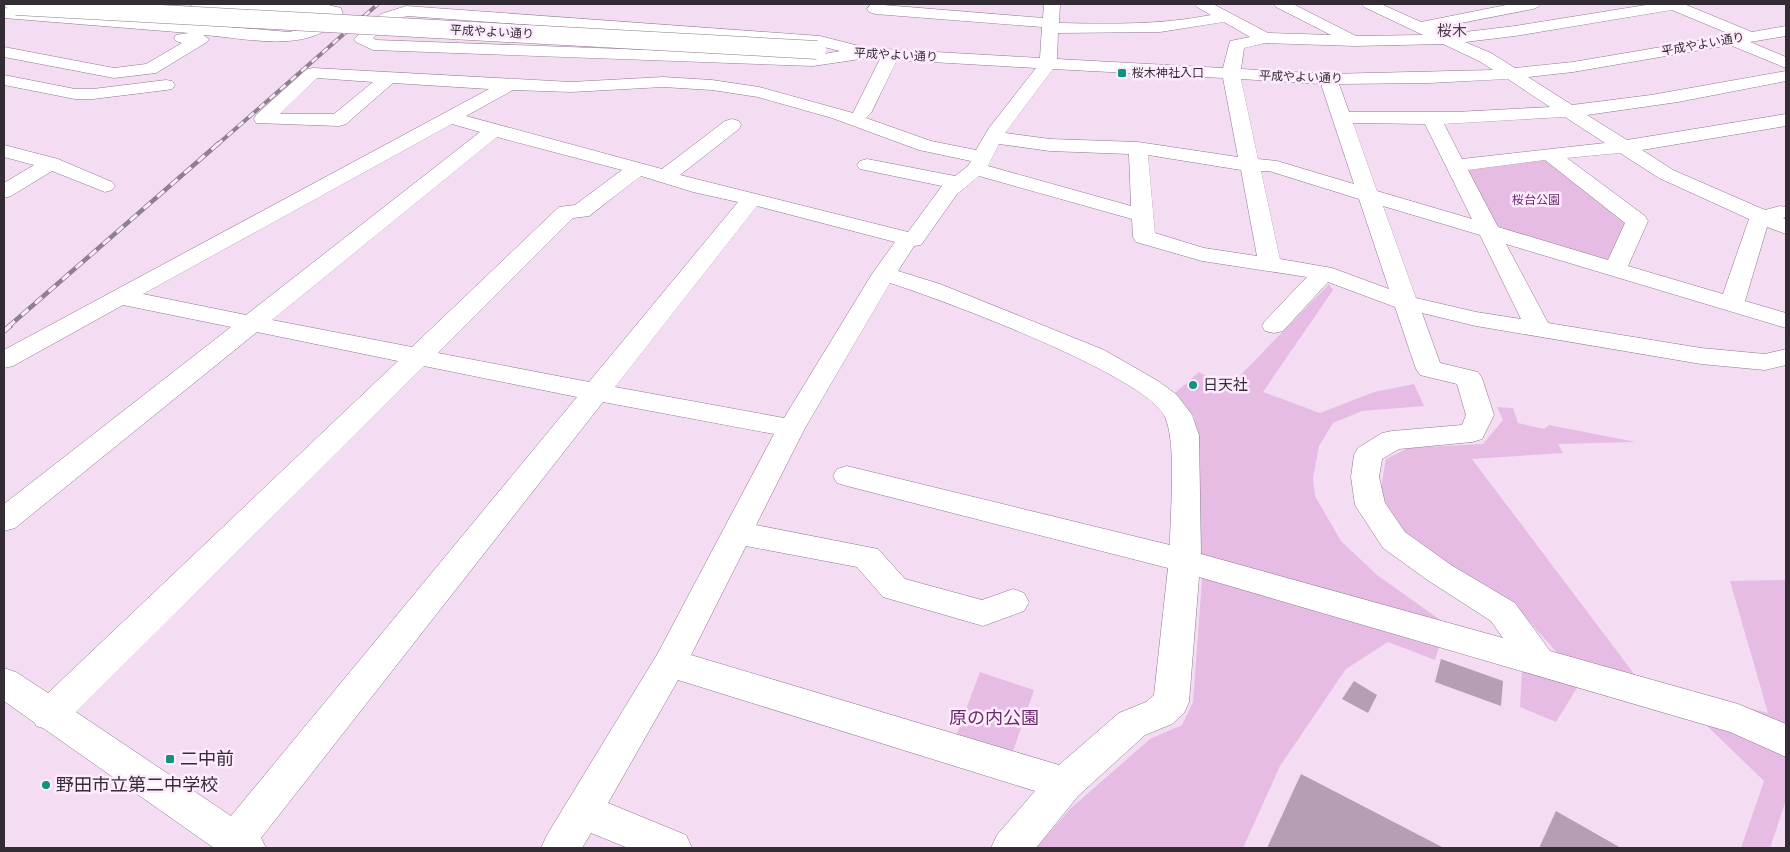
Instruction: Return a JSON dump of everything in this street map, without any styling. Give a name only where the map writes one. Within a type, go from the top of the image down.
[{"type":"street","points":[[8,8],[122,24],[289,37],[316,31],[336,14],[335,11],[322,8],[198,4]]},
{"type":"street","points":[[545,4],[545,21]]},
{"type":"street","points":[[880,4],[875,9],[1050,26],[1129,30],[1170,28],[1226,17]]},
{"type":"street","points":[[451,118],[493,131],[638,168],[728,195],[752,198],[913,240],[950,190],[979,163],[994,137],[1048,63],[1052,4]]},
{"type":"street","points":[[1202,4],[1265,38]]},
{"type":"street","points":[[1282,4],[1355,41]]},
{"type":"street","points":[[1369,4],[1485,57],[1666,174],[1786,228]]},
{"type":"street","points":[[1442,4],[1469,16]]},
{"type":"street","points":[[1418,26],[1528,4]]},
{"type":"street","points":[[1270,264],[1231,74],[1236,45],[1265,38],[1355,41],[1445,39],[1515,31],[1672,4],[1750,36]]},
{"type":"street","name":"平成やよい通り","points":[[8,8],[817,50],[1328,79],[1428,78],[1512,74],[1573,67],[1786,31]]},
{"type":"street","points":[[406,11],[820,41],[867,53],[813,60],[540,48],[374,45],[362,40],[387,17],[406,11]]},
{"type":"street","points":[[4,52],[114,74],[150,70],[201,39],[136,35],[111,30],[122,24]]},
{"type":"street","points":[[1731,40],[1786,63]]},
{"type":"street","points":[[4,360],[510,85],[540,48]]},
{"type":"street","points":[[862,113],[891,54]]},
{"type":"street","points":[[388,78],[339,120],[263,119],[313,73],[571,87],[663,82],[712,85],[759,92],[839,114],[926,146],[1141,215]]},
{"type":"street","points":[[1343,117],[1432,119],[1570,111],[1654,101],[1786,76]]},
{"type":"street","points":[[1328,79],[1343,117],[1404,302],[1429,369],[1469,378],[1480,415],[1472,433],[1392,440],[1368,455],[1365,477],[1370,505],[1394,540],[1440,573],[1503,612],[1538,661]]},
{"type":"street","points":[[4,80],[75,94],[93,94],[166,85]]},
{"type":"street","points":[[4,98],[32,85]]},
{"type":"street","points":[[1432,119],[1540,330]]},
{"type":"street","points":[[1456,166],[1623,147],[1786,120]]},
{"type":"street","points":[[666,176],[732,125]]},
{"type":"street","points":[[4,520],[493,131]]},
{"type":"street","points":[[994,137],[1050,145],[1138,148],[1250,165],[1270,165],[1369,193],[1490,232],[1786,321]]},
{"type":"street","points":[[1138,148],[1141,215],[1144,237],[1202,254],[1324,273],[1404,302],[1476,319],[1701,356],[1779,362]]},
{"type":"street","points":[[4,151],[51,163],[106,186]]},
{"type":"street","points":[[1549,154],[1637,221],[1615,269]]},
{"type":"street","points":[[4,192],[51,163]]},
{"type":"street","points":[[867,165],[958,183]]},
{"type":"street","points":[[49,715],[567,212],[581,211],[638,168]]},
{"type":"street","points":[[4,682],[49,715],[241,844],[595,392],[752,198]]},
{"type":"street","points":[[1732,305],[1757,224],[1764,218],[1786,210]]},
{"type":"street","points":[[561,848],[670,663],[791,428],[884,274],[908,239]]},
{"type":"street","points":[[1274,326],[1324,273]]},
{"type":"street","points":[[884,274],[932,289],[1095,355],[1150,387],[1168,401],[1178,416],[1185,435],[1185,562],[1171,702],[1160,714],[1132,724],[1064,784],[1010,848]]},
{"type":"street","points":[[120,297],[595,392],[791,428]]},
{"type":"street","points":[[848,476],[1185,562],[1538,661],[1738,719],[1786,741]]},
{"type":"street","points":[[738,533],[868,557],[894,588],[983,613],[1013,602]]},
{"type":"street","points":[[670,663],[1064,784]]},
{"type":"street","points":[[584,811],[672,848]]},
{"type":"green space","name":"桜台公園","points":[[1542,160],[1551,162],[1631,219],[1609,264],[1514,234],[1495,224],[1465,169]]},
{"type":"green space","points":[[1329,284],[1333,290],[1263,392],[1320,413],[1374,392],[1414,384],[1424,406],[1362,411],[1333,423],[1319,446],[1313,478],[1315,496],[1341,541],[1377,575],[1446,624],[1435,660],[1388,642],[1346,669],[1280,766],[1243,848],[1036,848],[1070,809],[1150,739],[1182,725],[1193,702],[1202,580],[1194,546],[1199,462],[1194,416],[1174,394],[1199,372],[1228,388]]},
{"type":"green space","points":[[1497,407],[1513,408],[1518,423],[1544,429],[1549,425],[1636,442],[1558,444],[1563,453],[1472,459],[1638,679],[1768,713],[1730,581],[1786,580],[1786,800],[1770,848],[1741,848],[1764,781],[1706,725],[1580,683],[1556,722],[1520,707],[1522,671],[1561,657],[1518,609],[1405,535],[1380,493],[1386,459],[1408,448],[1483,444],[1503,420]]},
{"type":"green space","name":"原の内公園","points":[[980,672],[1034,690],[1011,757],[955,739]]},
{"type":"building","points":[[1441,659],[1503,681],[1501,706],[1435,682]]},
{"type":"building","points":[[1354,681],[1377,695],[1368,713],[1342,699]]},
{"type":"building","points":[[1301,774],[1444,848],[1267,848]]},
{"type":"building","points":[[1556,811],[1621,848],[1539,848]]},
{"type":"railway","points":[[217,145],[378,4]]},
{"type":"railway","points":[[8,327],[219,143]]},
{"type":"railway","points":[[4,331],[10,326]]},
{"type":"place","name":"桜木神社入口","points":[[1122,73]]},
{"type":"place","name":"日天社","points":[[1193,385]]},
{"type":"place","name":"二中前","points":[[170,759]]},
{"type":"place","name":"野田市立第二中学校","points":[[46,785]]},
{"type":"district","name":"桜木","points":[[1452,31]]}]
